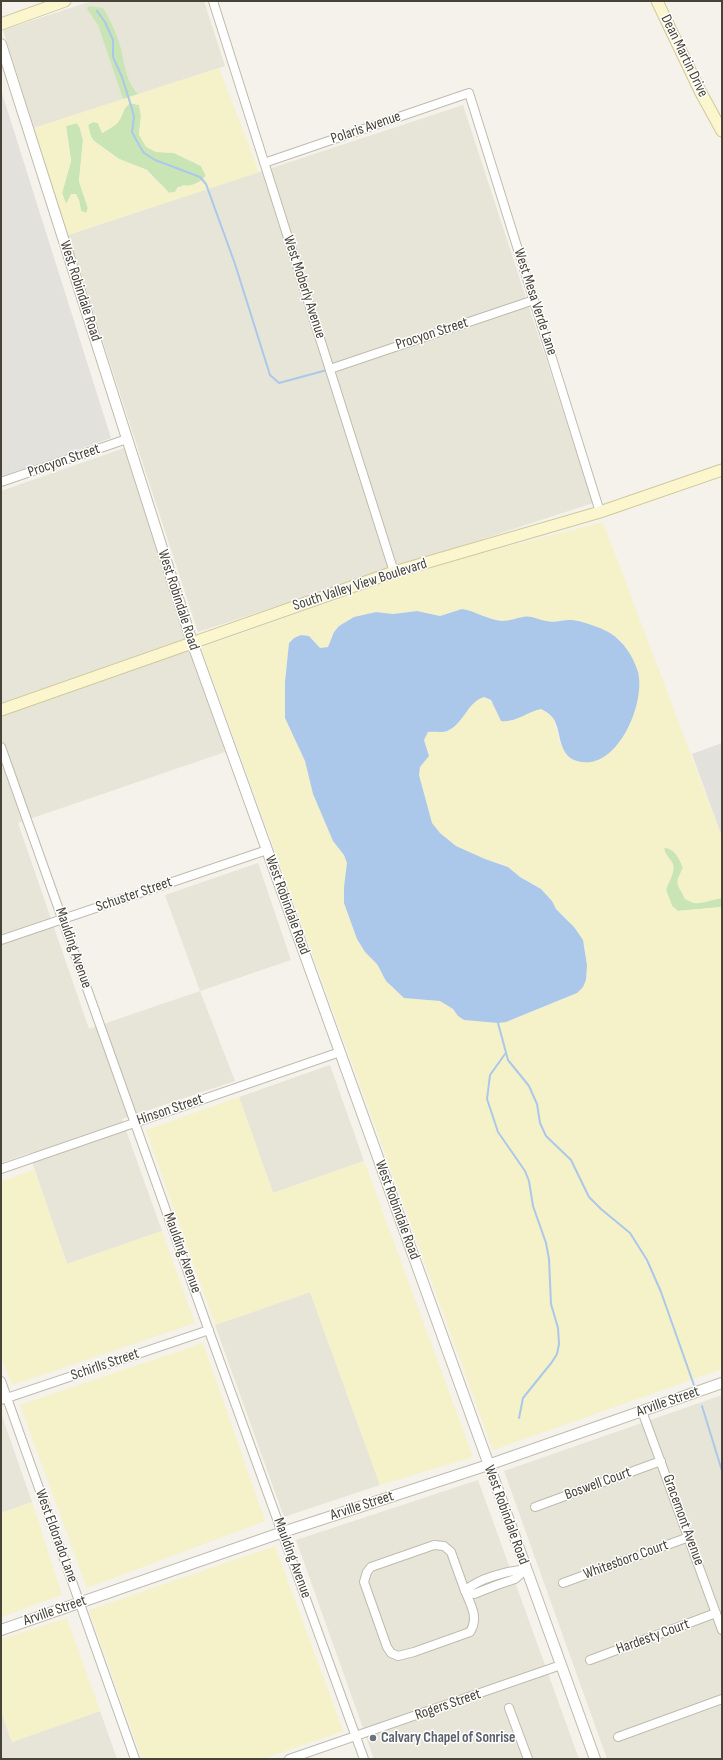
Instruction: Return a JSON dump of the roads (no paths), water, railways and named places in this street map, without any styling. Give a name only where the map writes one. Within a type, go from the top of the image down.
[{"type":"main road","points":[[1,24],[66,1]]},
{"type":"main road","name":"Dean Martin Drive","points":[[657,1],[700,91],[722,131]]},
{"type":"main road","name":"South Valley View Boulevard","points":[[1,710],[394,572],[600,512],[722,470]]},
{"type":"street","name":"West Moberly Avenue","points":[[213,1],[394,572]]},
{"type":"street","name":"West Robindale Road","points":[[1,44],[192,642],[595,1759]]},
{"type":"street","name":"Polaris Avenue","points":[[264,164],[468,93]]},
{"type":"street","name":"West Mesa Verde Lane","points":[[468,93],[600,512]]},
{"type":"street","name":"Procyon Street","points":[[330,369],[534,300]]},
{"type":"street","name":"Procyon Street","points":[[1,482],[127,439]]},
{"type":"street","name":"Maulding Avenue","points":[[1,746],[364,1759]]},
{"type":"street","name":"Schuster Street","points":[[1,940],[267,850]]},
{"type":"street","name":"Hinson Street","points":[[1,1169],[340,1052]]},
{"type":"street","name":"Schirlls Street","points":[[4,1399],[209,1330]]},
{"type":"street","name":"West Eldorado Lane","points":[[1,1380],[4,1399],[80,1602],[135,1759]]},
{"type":"street","name":"Arville Street","points":[[1,1630],[283,1532],[488,1465],[722,1383]]},
{"type":"street","name":"Gracemont Avenue","points":[[642,1411],[690,1538],[722,1630]]},
{"type":"street","name":"Boswell Court","points":[[535,1507],[661,1461]]},
{"type":"street","name":"Whitesboro Court","points":[[563,1583],[690,1538]]},
{"type":"street","points":[[434,1545],[444,1546],[451,1552],[465,1591],[475,1616],[474,1625],[470,1632],[414,1652],[398,1656],[392,1653],[387,1646],[364,1582],[367,1572],[371,1567],[434,1545]]},
{"type":"street","points":[[465,1591],[474,1594],[515,1579],[526,1569]]},
{"type":"street","name":"Hardesty Court","points":[[590,1660],[716,1613]]},
{"type":"street","name":"Rogers Street","points":[[289,1759],[561,1665]]},
{"type":"street","points":[[618,1737],[722,1698]]},
{"type":"street","points":[[509,1708],[528,1759]]},
{"type":"water","points":[[462,609],[502,621],[523,617],[535,618],[549,622],[574,620],[602,629],[620,641],[633,660],[638,672],[639,685],[637,701],[633,717],[626,733],[605,757],[591,762],[577,761],[566,754],[556,723],[549,714],[541,709],[516,719],[501,721],[491,700],[484,697],[473,703],[453,728],[445,732],[428,732],[424,740],[429,756],[420,767],[419,775],[432,823],[440,833],[456,846],[508,867],[520,877],[541,889],[552,901],[556,909],[574,927],[583,940],[587,965],[586,980],[583,987],[577,993],[506,1022],[498,1023],[464,1020],[458,1016],[453,1009],[440,1001],[404,998],[386,981],[377,964],[365,952],[357,939],[344,903],[347,863],[344,855],[333,841],[313,794],[305,761],[285,718],[285,682],[289,643],[294,638],[301,635],[309,636],[320,648],[328,647],[334,632],[339,626],[354,617],[376,612],[393,614],[417,611],[440,616]]},
{"type":"waterway","points":[[97,11],[105,22],[113,40],[113,57],[122,77],[134,117],[132,132],[144,153],[155,160],[200,177],[206,184],[235,264],[270,375],[279,383],[327,370]]},
{"type":"waterway","points":[[498,1023],[508,1060],[529,1086],[537,1104],[540,1123],[546,1136],[571,1160],[589,1197],[630,1233],[647,1260],[661,1292],[695,1388]]},
{"type":"waterway","points":[[505,1054],[490,1075],[487,1099],[498,1132],[525,1171],[529,1181],[533,1206],[546,1243],[549,1259],[551,1304],[558,1328],[559,1344],[557,1354],[552,1362],[523,1398],[519,1418]]},
{"type":"waterway","points":[[702,1406],[722,1471]]},
{"type":"place","name":"Calvary Chapel of Sonrise","points":[[373,1738]]}]
